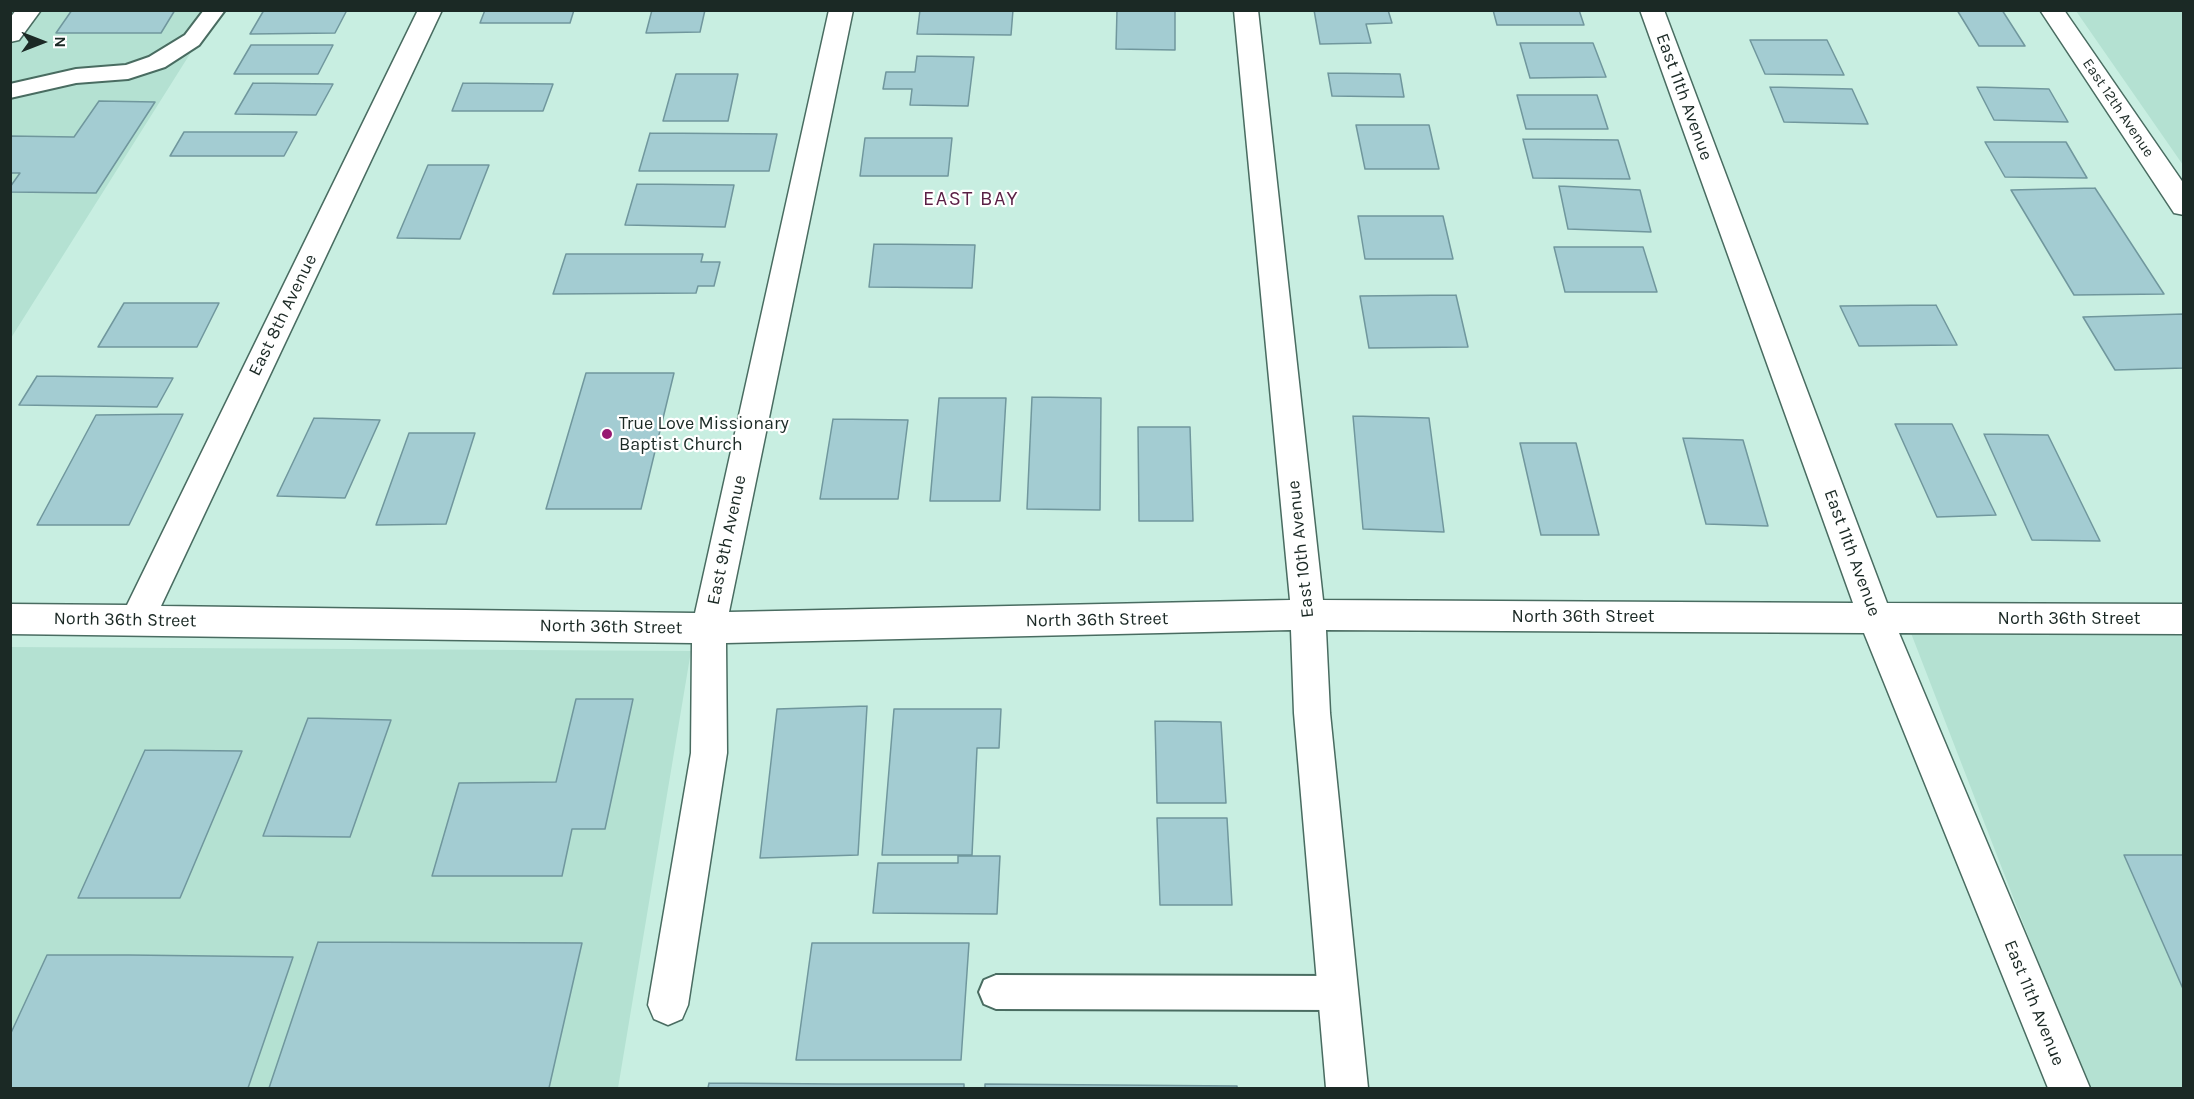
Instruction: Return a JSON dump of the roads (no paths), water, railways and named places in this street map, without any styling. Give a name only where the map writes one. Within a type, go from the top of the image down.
[{"type":"street","points":[[10,35],[29,10]]},
{"type":"street","name":"East 8th Avenue","points":[[136,620],[430,10]]},
{"type":"street","name":"East 9th Avenue","points":[[668,1005],[709,753],[708,628],[841,10]]},
{"type":"street","name":"East 10th Avenue","points":[[1246,10],[1308,615],[1312,713],[1347,1089]]},
{"type":"street","name":"East 11th Avenue","points":[[1652,10],[1876,619],[2069,1089]]},
{"type":"street","name":"East 12th Avenue","points":[[2052,10],[2184,206]]},
{"type":"street","name":"North 36th Street","points":[[10,619],[708,628],[1308,615],[2184,620]]},
{"type":"lane","points":[[10,91],[76,76],[128,72],[157,63],[192,40],[215,10]]},
{"type":"lane","points":[[996,992],[1338,993]]},
{"type":"place","name":"True Love Missionary Baptist Church","points":[[607,434]]},
{"type":"district","name":"EAST BAY","points":[[971,199]]}]
